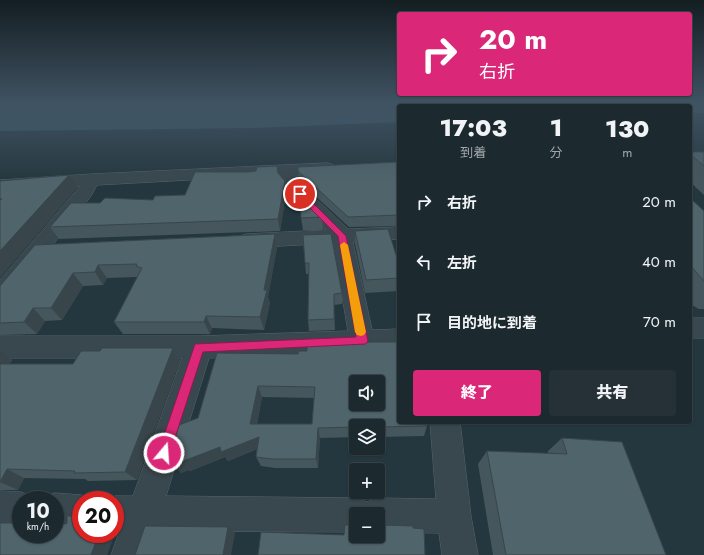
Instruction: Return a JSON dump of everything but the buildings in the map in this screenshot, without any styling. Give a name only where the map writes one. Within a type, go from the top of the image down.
[{"type":"street","points":[[0,185],[344,167]]},
{"type":"street","points":[[290,169],[288,177],[290,184],[342,236],[362,341]]},
{"type":"street","points":[[0,296],[85,192],[92,179]]},
{"type":"street","points":[[226,242],[397,234]]},
{"type":"street","points":[[39,249],[63,248]]},
{"type":"street","points":[[692,328],[704,328]]},
{"type":"street","points":[[0,347],[199,347],[397,340]]},
{"type":"street","points":[[129,555],[130,513],[199,347]]},
{"type":"street","points":[[445,424],[454,516],[460,555]]},
{"type":"street","points":[[0,508],[12,509]]},
{"type":"street","points":[[130,513],[349,515]]},
{"type":"street","points":[[385,516],[454,516]]},
{"type":"water","points":[[0,130],[92,130],[0,131]]},
{"type":"slow traffic","points":[[344,245],[361,332]]},
{"type":"route","points":[[164,453],[199,347],[362,341],[342,236],[300,194]]}]
